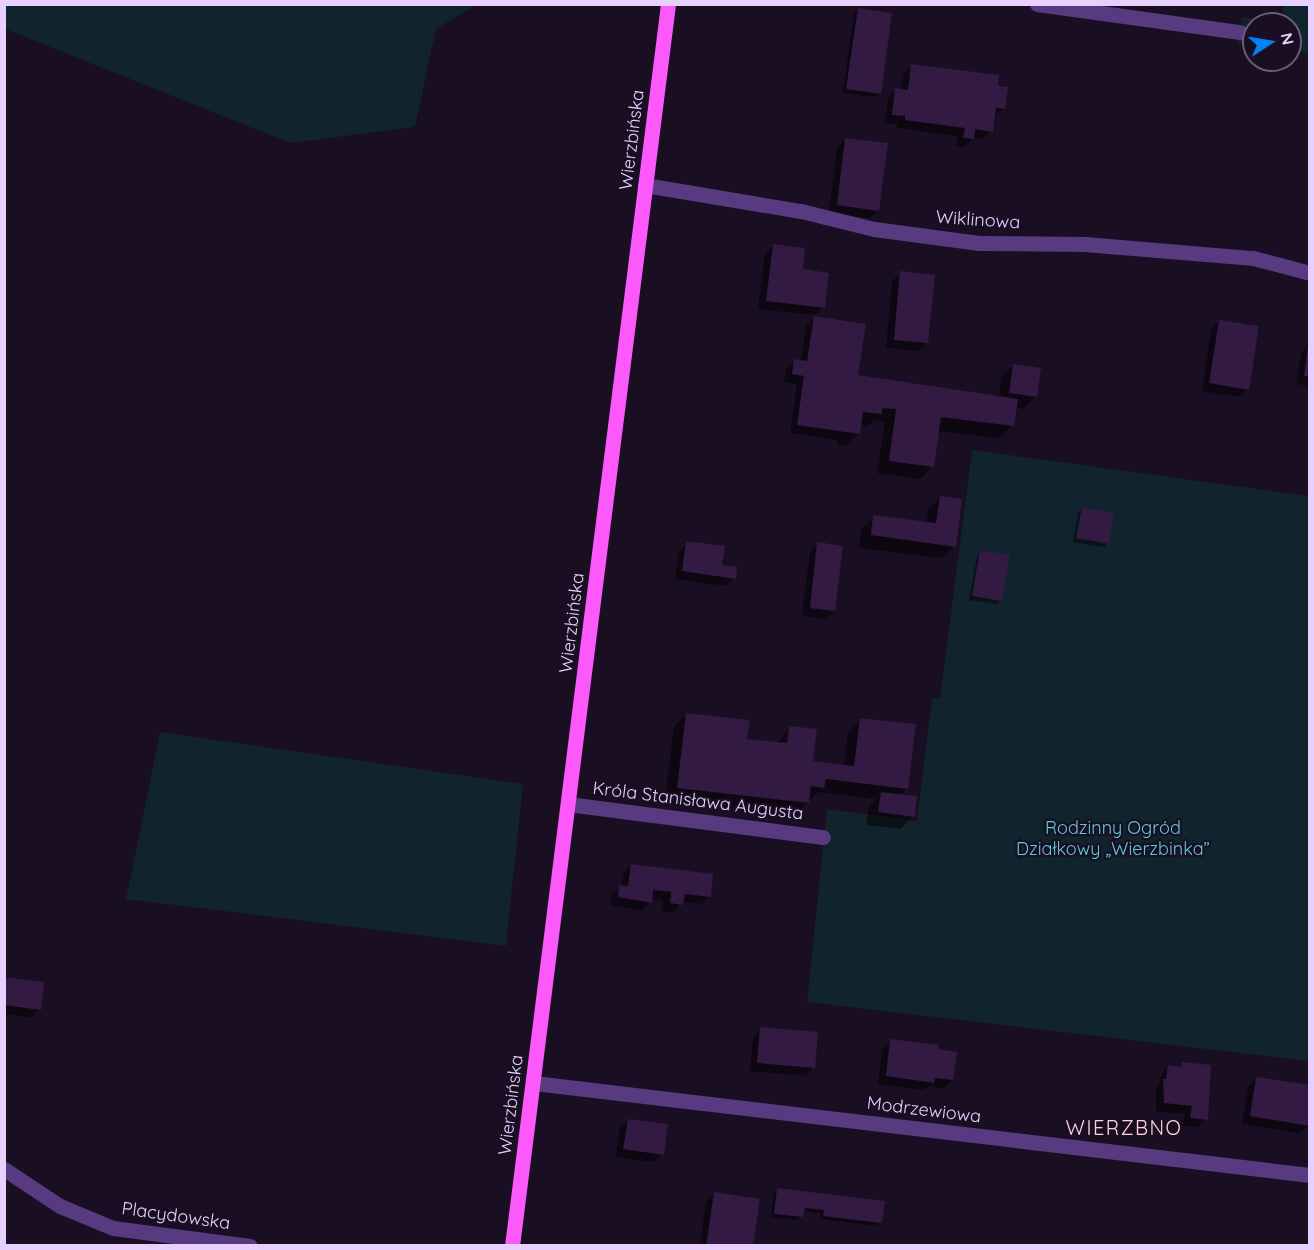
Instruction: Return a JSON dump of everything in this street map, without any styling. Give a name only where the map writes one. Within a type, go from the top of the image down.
[{"type":"main road","name":"Wierzbińska","points":[[512,1245],[668,4]]},
{"type":"street","points":[[1037,4],[1240,32]]},
{"type":"street","name":"Wiklinowa","points":[[645,185],[801,211],[874,229],[968,242],[1085,243],[1253,258],[1310,273]]},
{"type":"street","name":"Króla Stanisława Augusta","points":[[568,804],[823,837]]},
{"type":"street","name":"Modrzewiowa","points":[[534,1083],[1310,1175]]},
{"type":"street","name":"Placydowska","points":[[4,1169],[60,1206],[113,1228],[250,1245]]},
{"type":"green space","points":[[4,5],[476,5],[436,29],[415,127],[290,143],[5,29]]},
{"type":"green space","points":[[1284,5],[1309,5],[1309,53],[1302,52],[1302,12],[1283,12]]},
{"type":"green space","points":[[1242,17],[1242,44],[1238,43]]},
{"type":"green space","name":"Rodzinny Ogród Działkowy „Wierzbinka”","points":[[972,450],[1309,496],[1309,1061],[807,1002],[827,809],[917,821],[932,698],[940,699]]},
{"type":"green space","points":[[160,732],[523,784],[506,946],[126,899]]},
{"type":"building","points":[[858,8],[892,13],[881,94],[846,89]]},
{"type":"building","points":[[911,64],[999,75],[998,86],[1008,87],[1005,109],[996,108],[993,132],[975,129],[974,139],[963,138],[965,128],[905,120],[905,116],[892,115],[895,88],[908,90]]},
{"type":"building","points":[[845,138],[888,143],[879,211],[837,205]]},
{"type":"building","points":[[773,244],[805,248],[803,269],[829,273],[825,308],[766,301]]},
{"type":"building","points":[[900,271],[935,275],[928,343],[894,340]]},
{"type":"building","points":[[814,316],[866,324],[858,375],[1018,399],[1014,426],[941,417],[934,467],[889,461],[896,409],[882,408],[882,414],[863,412],[860,434],[797,425],[804,376],[792,374],[794,359],[807,361]]},
{"type":"building","points":[[1219,320],[1259,326],[1249,390],[1209,383]]},
{"type":"building","points":[[1308,344],[1310,344],[1310,377],[1304,376]]},
{"type":"building","points":[[1013,364],[1041,368],[1037,397],[1009,393]]},
{"type":"building","points":[[940,496],[962,499],[956,547],[871,535],[873,515],[936,523]]},
{"type":"building","points":[[1082,507],[1114,513],[1109,544],[1076,538]]},
{"type":"building","points":[[686,541],[725,546],[722,565],[737,567],[736,579],[682,571]]},
{"type":"building","points":[[817,542],[843,546],[835,611],[810,608]]},
{"type":"building","points":[[980,550],[1010,555],[1002,601],[972,596]]},
{"type":"building","points":[[686,713],[750,720],[747,739],[787,743],[789,726],[817,729],[813,761],[854,766],[860,718],[916,724],[908,789],[826,779],[824,788],[811,786],[809,803],[677,788]]},
{"type":"building","points":[[881,792],[917,796],[915,817],[878,812]]},
{"type":"building","points":[[631,864],[713,874],[711,897],[685,894],[683,905],[670,903],[671,892],[653,890],[652,903],[618,897],[619,885],[628,886]]},
{"type":"building","points":[[4,977],[44,982],[41,1010],[4,1005]]},
{"type":"building","points":[[760,1027],[818,1032],[815,1068],[757,1063]]},
{"type":"building","points":[[890,1039],[939,1045],[938,1049],[957,1052],[953,1080],[935,1078],[934,1083],[886,1076]]},
{"type":"building","points":[[1182,1062],[1211,1065],[1208,1120],[1190,1118],[1192,1106],[1164,1103],[1163,1079],[1166,1079],[1168,1065],[1181,1067]]},
{"type":"building","points":[[1256,1077],[1310,1085],[1310,1126],[1250,1116]]},
{"type":"building","points":[[628,1119],[668,1124],[664,1155],[623,1149]]},
{"type":"building","points":[[777,1188],[885,1201],[882,1223],[823,1216],[824,1210],[805,1208],[803,1217],[774,1214]]},
{"type":"building","points":[[714,1192],[760,1199],[753,1246],[706,1246]]},
{"type":"district","name":"WIERZBNO","points":[[1124,1127]]}]
